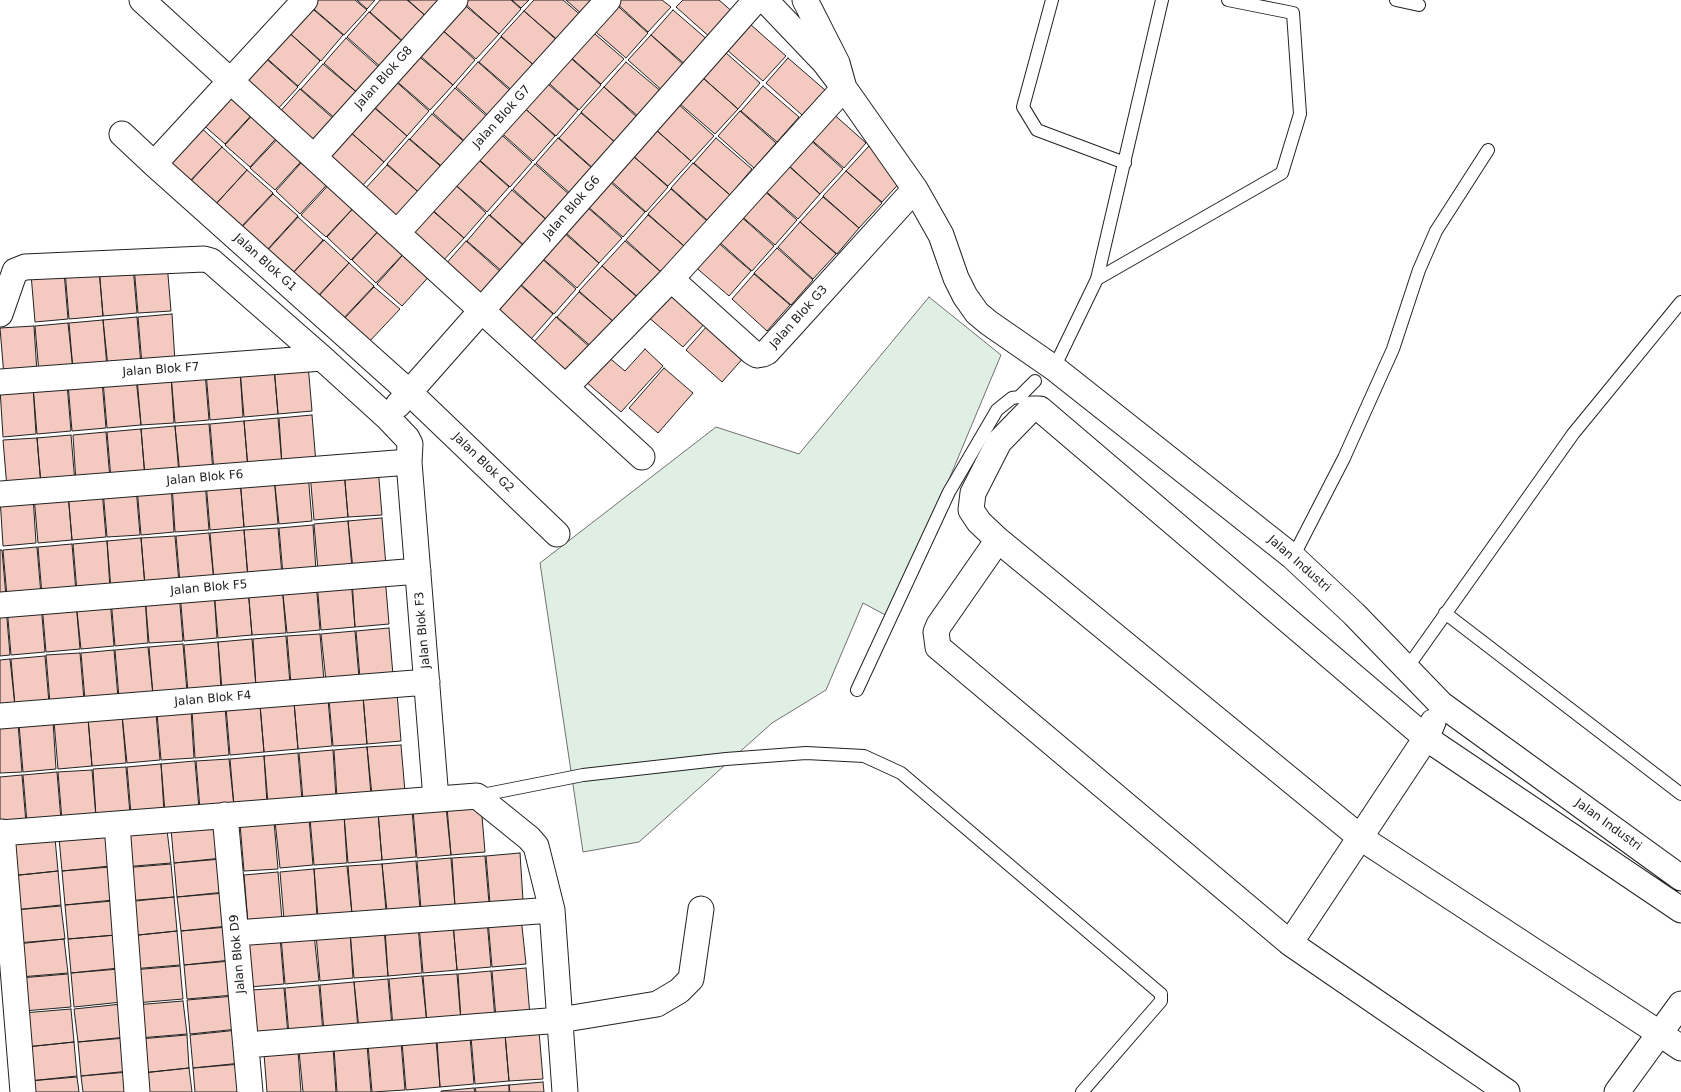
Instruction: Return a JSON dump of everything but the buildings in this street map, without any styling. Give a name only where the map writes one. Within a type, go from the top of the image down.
[{"type":"street","points":[[142,0],[642,457]]},
{"type":"street","points":[[154,164],[305,0]]},
{"type":"street","name":"Jalan Blok G8","points":[[314,157],[455,0]]},
{"type":"street","name":"Jalan Blok G7","points":[[397,233],[608,0]]},
{"type":"street","points":[[566,387],[671,279],[844,88],[837,63],[806,0]]},
{"type":"street","name":"Jalan Industri","points":[[768,2],[824,63],[844,88],[915,189],[941,235],[956,278],[977,314],[1044,375],[1293,557],[1354,614],[1441,704],[1681,878]]},
{"type":"street","name":"Jalan Blok G6","points":[[388,417],[481,310],[768,2]]},
{"type":"street","name":"Jalan Blok G1","points":[[122,134],[409,392]]},
{"type":"street","name":"Jalan Blok G3","points":[[671,279],[752,352],[757,355],[763,354],[773,346],[915,189]]},
{"type":"street","name":"Jalan Blok F3","points":[[0,314],[16,271],[25,266],[204,259],[215,264],[388,417],[408,438],[410,444],[409,462],[436,799]]},
{"type":"street","name":"Jalan Blok F7","points":[[0,382],[322,358]]},
{"type":"street","name":"Jalan Blok G2","points":[[409,392],[557,534]]},
{"type":"street","points":[[1681,910],[1426,738],[1040,409],[1031,409],[999,442],[973,493],[972,510],[979,522],[998,540],[1361,838],[1681,1048]]},
{"type":"street","name":"Jalan Blok F6","points":[[0,494],[409,462]]},
{"type":"street","points":[[998,540],[939,625],[936,632],[938,647],[1290,943],[1507,1092]]},
{"type":"street","name":"Jalan Blok F5","points":[[0,605],[418,571]]},
{"type":"street","name":"Jalan Blok F4","points":[[0,716],[427,682]]},
{"type":"street","points":[[1290,943],[1426,738],[1441,704]]},
{"type":"street","points":[[23,1092],[1,832],[477,796],[529,838],[536,846],[552,910],[565,1092]]},
{"type":"street","name":"Jalan Blok D9","points":[[225,815],[250,1092]]},
{"type":"street","points":[[117,824],[137,1092]]},
{"type":"street","points":[[246,1045],[560,1020],[657,1004],[679,991],[691,979],[701,909]]},
{"type":"street","points":[[236,933],[552,910]]},
{"type":"street","points":[[1617,1092],[1681,1004]]},
{"type":"lane","points":[[1052,0],[1023,107],[1037,130],[1125,163]]},
{"type":"lane","points":[[857,690],[949,492],[997,410],[1012,398],[1019,397],[1044,375],[1098,279],[1162,0]]},
{"type":"lane","points":[[1098,279],[1282,173],[1300,114],[1293,13],[1228,0]]},
{"type":"lane","points":[[1396,0],[1419,4]]},
{"type":"lane","points":[[1293,557],[1344,458],[1393,349],[1419,270],[1436,231],[1488,150]]},
{"type":"lane","points":[[1407,668],[1573,434],[1681,302]]},
{"type":"lane","points":[[1445,613],[1681,794]]},
{"type":"lane","points":[[477,796],[583,775],[806,752],[864,756],[901,773],[1161,994],[1161,1001],[1082,1092]]},
{"type":"green space","points":[[929,297],[1001,355],[891,618],[863,603],[826,690],[772,723],[639,842],[583,852],[540,563],[716,427],[799,454]]}]
